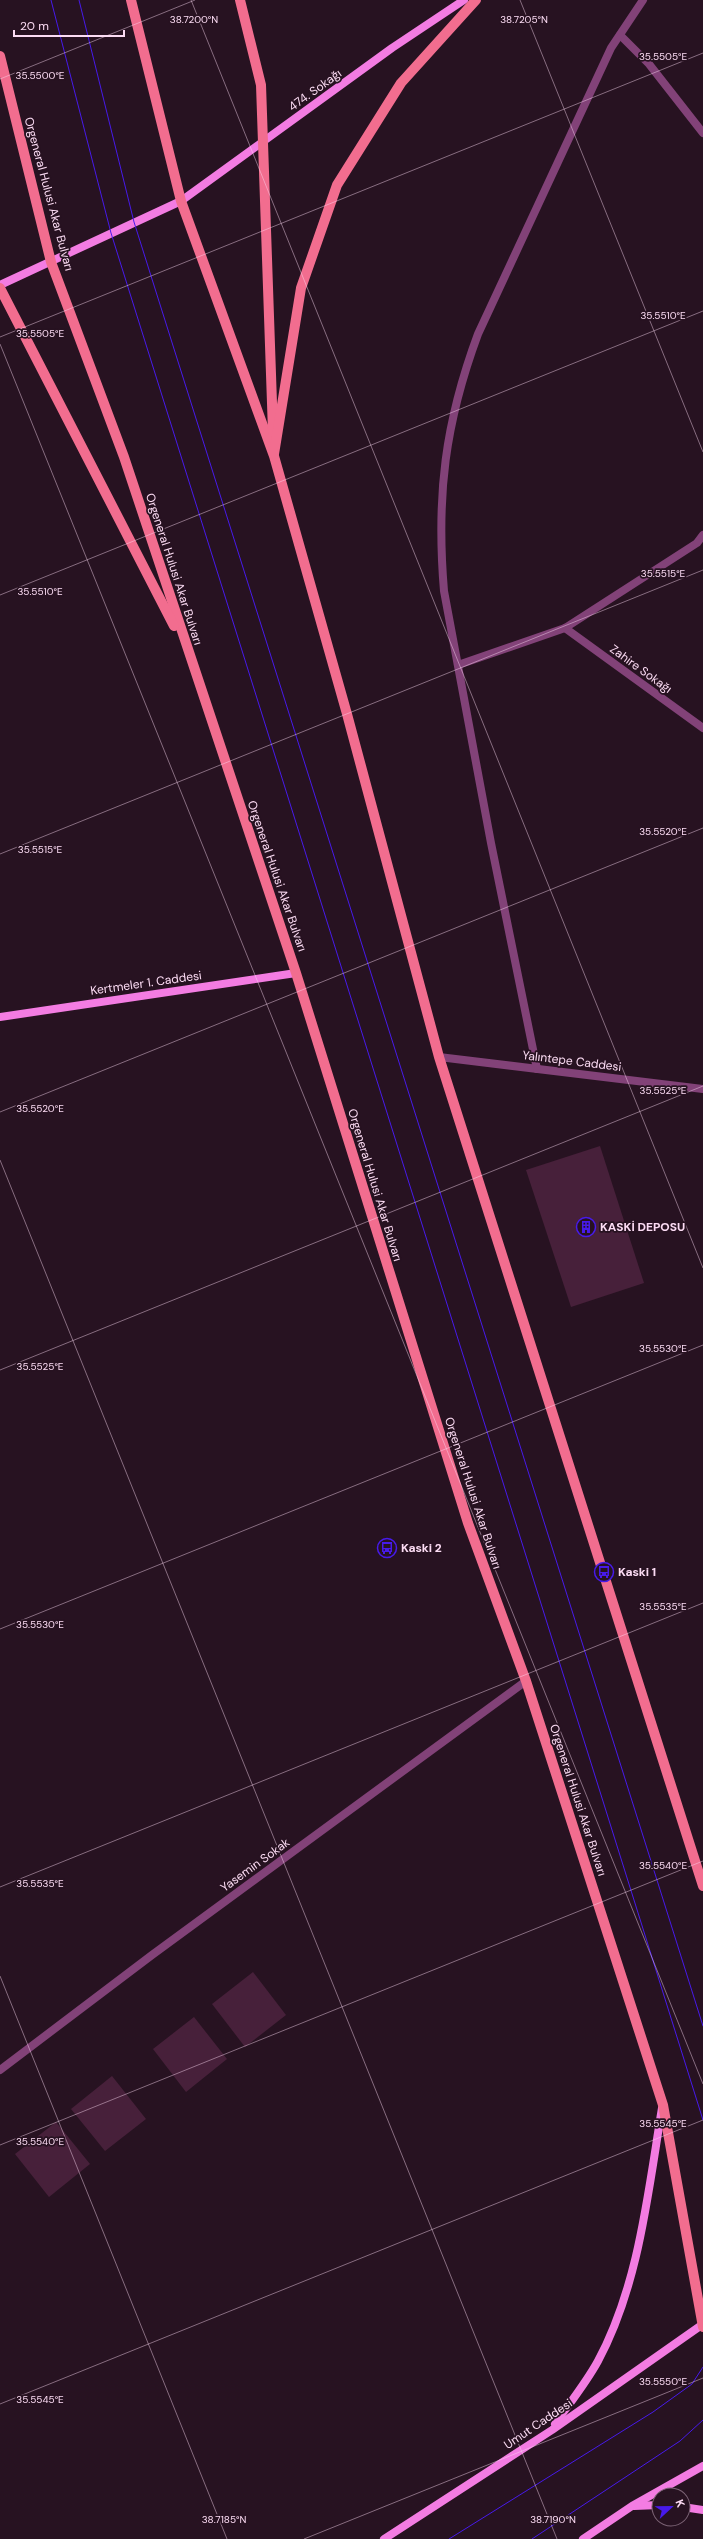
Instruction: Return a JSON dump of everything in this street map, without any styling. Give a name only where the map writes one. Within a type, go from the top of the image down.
[{"type":"main road","points":[[131,0],[181,200],[274,456],[350,722],[438,1057],[703,1886]]},
{"type":"main road","points":[[240,0],[261,86],[274,456]]},
{"type":"main road","points":[[274,456],[301,288],[337,185],[401,83],[476,0]]},
{"type":"main road","name":"Orgeneral Hulusi Akar Bulvarı","points":[[0,56],[51,262],[124,457],[296,973],[468,1523],[526,1681],[663,2105],[703,2325]]},
{"type":"main road","points":[[0,287],[188,652]]},
{"type":"street","name":"474. Sokağı","points":[[0,287],[181,200],[464,0]]},
{"type":"street","points":[[537,1069],[444,591],[440,511],[450,424],[462,378],[481,327],[611,48],[643,0]]},
{"type":"street","points":[[620,35],[649,64],[703,133]]},
{"type":"street","points":[[458,666],[565,628],[697,543],[703,535]]},
{"type":"street","name":"Zahire Sokağı","points":[[565,628],[703,728]]},
{"type":"street","name":"Kertmeler 1. Caddesi","points":[[0,1017],[296,973]]},
{"type":"street","name":"Yalıntepe Caddesi","points":[[438,1057],[703,1089]]},
{"type":"street","name":"Yasemin Sokak","points":[[0,2070],[152,1955],[526,1681]]},
{"type":"street","points":[[552,2430],[598,2362],[618,2314],[634,2264],[663,2105]]},
{"type":"street","name":"Umut Caddesi","points":[[384,2539],[552,2430],[703,2325]]},
{"type":"street","points":[[583,2539],[632,2506],[703,2466]]},
{"type":"street","points":[[632,2506],[651,2505]]},
{"type":"street","points":[[691,2508],[703,2510]]},
{"type":"building","name":"KASKİ DEPOSU","points":[[600,1146],[644,1283],[571,1307],[526,1170]]},
{"type":"building","points":[[253,1972],[286,2015],[245,2047],[212,2004]]},
{"type":"building","points":[[194,2017],[227,2059],[186,2092],[153,2049]]},
{"type":"building","points":[[112,2076],[146,2119],[105,2151],[71,2109]]},
{"type":"building","points":[[56,2122],[90,2164],[49,2197],[15,2154]]},
{"type":"tram line","points":[[51,0],[111,233],[703,2120]]},
{"type":"tram line","points":[[79,0],[134,222],[703,2026]]},
{"type":"tram line","points":[[449,2539],[653,2412],[692,2384],[703,2367]]},
{"type":"tram line","points":[[532,2539],[680,2441],[703,2420]]},
{"type":"place","name":"KASKİ DEPOSU","points":[[586,1227]]},
{"type":"place","name":"Kaski 2","points":[[387,1548]]},
{"type":"place","name":"Kaski 1","points":[[604,1572]]}]
